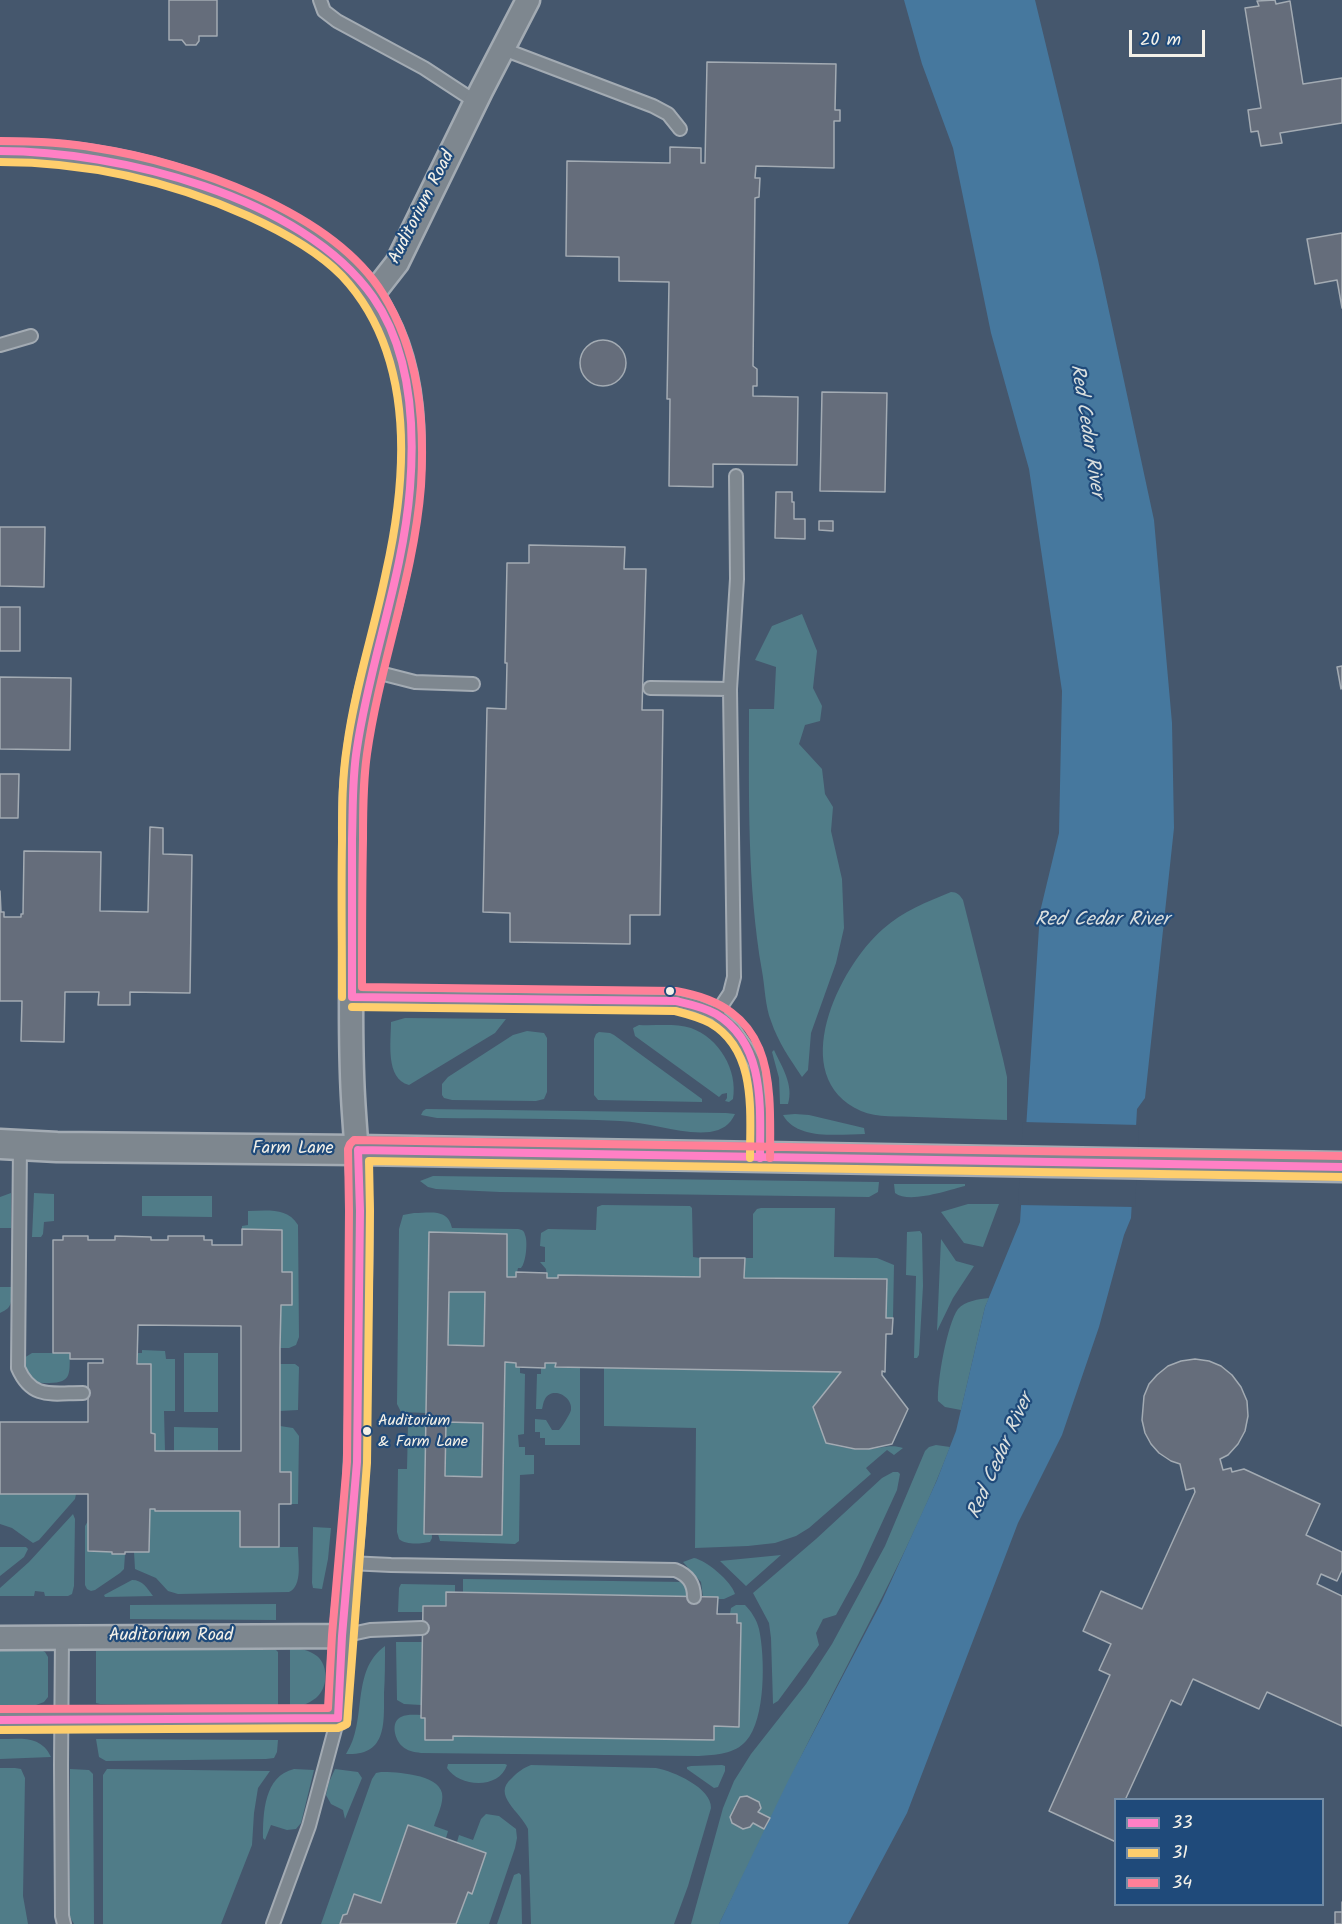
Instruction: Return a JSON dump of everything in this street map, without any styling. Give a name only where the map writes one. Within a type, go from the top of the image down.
[{"type":"street","name":"Auditorium Road","points":[[372,295],[397,263],[528,0]]},
{"type":"street","points":[[0,151],[58,153],[164,173],[255,207],[318,243],[355,273],[388,321],[402,359],[410,395],[412,432],[407,520],[399,567],[364,708],[353,782],[351,997],[353,1095],[360,1211],[357,1462],[342,1636],[338,1718],[0,1720]]},
{"type":"street","name":"Farm Lane","points":[[10,1145],[1342,1167]]},
{"type":"street","name":"Auditorium Road","points":[[0,1638],[342,1636]]},
{"type":"lane","points":[[320,0],[324,11],[337,21],[424,68],[476,102]]},
{"type":"lane","points":[[503,49],[653,106],[668,114],[680,129]]},
{"type":"lane","points":[[0,345],[32,336]]},
{"type":"lane","points":[[716,1014],[730,993],[734,977],[730,689],[737,579],[736,476]]},
{"type":"lane","points":[[372,671],[415,682],[473,684]]},
{"type":"lane","points":[[650,688],[730,689]]},
{"type":"lane","points":[[351,997],[676,1001],[696,1006],[716,1014],[733,1029],[755,1065],[760,1109],[760,1158]]},
{"type":"lane","points":[[10,1145],[18,1368],[23,1380],[32,1389],[47,1394],[83,1393]]},
{"type":"lane","points":[[349,1563],[675,1570],[691,1580],[694,1597]]},
{"type":"lane","points":[[342,1636],[370,1630],[422,1628]]},
{"type":"lane","points":[[62,1637],[62,1916],[64,1924]]},
{"type":"lane","points":[[273,1924],[309,1826],[338,1718]]},
{"type":"green space","points":[[802,614],[817,651],[813,688],[822,706],[820,721],[805,725],[799,744],[822,769],[825,794],[833,807],[831,831],[842,879],[844,928],[836,963],[811,1033],[808,1070],[802,1077],[777,1036],[766,1003],[751,873],[749,709],[774,709],[776,667],[755,660],[772,626]]},
{"type":"green space","points":[[951,892],[958,894],[963,900],[1003,1059],[1007,1077],[1007,1120],[888,1116],[861,1111],[838,1095],[826,1074],[823,1048],[827,1021],[837,994],[850,969],[866,946],[883,929],[907,912]]},
{"type":"green space","points":[[405,1018],[506,1019],[495,1033],[409,1085],[396,1075],[390,1049],[391,1022]]},
{"type":"green space","points":[[639,1025],[685,1026],[710,1039],[718,1047],[729,1066],[734,1088],[733,1099],[729,1102],[725,1101],[727,1093],[719,1097],[635,1036],[633,1028]]},
{"type":"green space","points":[[527,1031],[544,1033],[547,1038],[547,1092],[544,1099],[536,1101],[444,1098],[442,1084],[448,1077],[513,1035]]},
{"type":"green space","points":[[599,1032],[614,1035],[702,1099],[702,1102],[598,1100],[594,1095],[594,1039]]},
{"type":"green space","points":[[774,1050],[788,1083],[788,1104],[780,1104],[779,1078],[772,1052]]},
{"type":"green space","points":[[426,1109],[735,1114],[731,1121],[722,1128],[710,1132],[699,1132],[620,1121],[437,1118],[421,1115]]},
{"type":"green space","points":[[783,1115],[809,1115],[864,1128],[865,1134],[832,1135],[798,1129]]},
{"type":"green space","points":[[433,1176],[879,1182],[878,1192],[869,1197],[500,1192],[436,1189],[420,1181]]},
{"type":"green space","points":[[894,1184],[965,1184],[965,1186],[910,1197],[895,1193]]},
{"type":"green space","points":[[11,1193],[11,1228],[0,1228],[0,1197]]},
{"type":"green space","points":[[34,1193],[54,1194],[54,1221],[44,1222],[41,1237],[32,1237]]},
{"type":"green space","points":[[142,1196],[212,1196],[212,1217],[142,1216]]},
{"type":"green space","points":[[968,1204],[999,1204],[983,1247],[964,1243],[941,1212]]},
{"type":"green space","points":[[602,1205],[690,1206],[692,1208],[693,1257],[700,1258],[700,1277],[559,1275],[558,1278],[547,1278],[546,1269],[540,1262],[545,1262],[545,1247],[540,1246],[541,1233],[548,1229],[596,1230],[597,1207]]},
{"type":"green space","points":[[761,1208],[835,1208],[834,1257],[877,1258],[894,1265],[893,1318],[886,1318],[887,1279],[744,1278],[745,1258],[753,1258],[753,1214]]},
{"type":"green space","points":[[248,1211],[282,1213],[288,1215],[298,1225],[299,1337],[296,1345],[289,1348],[280,1348],[281,1305],[292,1305],[292,1272],[282,1272],[242,1229],[242,1226],[248,1225]]},
{"type":"green space","points":[[442,1214],[447,1217],[452,1228],[523,1230],[526,1238],[523,1265],[518,1268],[516,1277],[507,1277],[507,1234],[429,1232],[426,1413],[401,1412],[397,1404],[399,1229],[403,1215]]},
{"type":"green space","points":[[920,1231],[922,1234],[923,1286],[919,1355],[914,1358],[916,1276],[906,1275],[907,1232]]},
{"type":"green space","points":[[941,1239],[956,1261],[974,1266],[953,1298],[937,1331]]},
{"type":"green space","points":[[0,1287],[11,1287],[11,1303],[0,1313]]},
{"type":"green space","points":[[449,1292],[485,1292],[484,1346],[448,1345]]},
{"type":"green space","points":[[989,1298],[961,1410],[945,1407],[938,1401],[939,1381],[954,1316],[964,1304]]},
{"type":"green space","points":[[142,1350],[165,1351],[166,1359],[175,1359],[175,1411],[164,1411],[165,1451],[155,1451],[155,1435],[151,1433],[151,1364],[137,1364],[138,1353],[142,1353]]},
{"type":"green space","points":[[32,1353],[70,1353],[66,1379],[41,1383],[29,1381],[23,1363],[24,1358]]},
{"type":"green space","points":[[184,1353],[218,1353],[218,1412],[184,1412]]},
{"type":"green space","points":[[505,1362],[516,1363],[516,1367],[520,1367],[520,1373],[525,1374],[524,1434],[518,1435],[519,1447],[525,1447],[525,1455],[534,1455],[534,1474],[520,1475],[519,1541],[515,1544],[440,1541],[438,1534],[502,1535]]},
{"type":"green space","points":[[545,1363],[556,1363],[555,1367],[580,1367],[580,1445],[545,1445],[545,1438],[540,1438],[540,1432],[535,1432],[535,1419],[546,1420],[552,1430],[559,1430],[571,1410],[569,1401],[557,1393],[548,1395],[542,1409],[536,1409],[537,1374],[541,1374],[541,1368],[545,1367]]},
{"type":"green space","points":[[280,1364],[295,1364],[299,1367],[298,1410],[280,1411]]},
{"type":"green space","points":[[604,1368],[841,1372],[813,1407],[826,1443],[859,1449],[891,1446],[903,1448],[894,1455],[887,1450],[866,1468],[871,1474],[809,1528],[796,1536],[775,1543],[695,1548],[696,1428],[604,1426]]},
{"type":"green space","points":[[426,1422],[432,1538],[430,1542],[418,1544],[402,1541],[397,1532],[398,1469],[407,1469],[408,1425]]},
{"type":"green space","points":[[446,1422],[483,1423],[482,1477],[445,1476]]},
{"type":"green space","points":[[280,1426],[293,1428],[299,1436],[298,1504],[291,1504],[291,1472],[280,1472]]},
{"type":"green space","points":[[174,1427],[218,1428],[218,1451],[174,1451]]},
{"type":"green space","points":[[936,1445],[950,1447],[906,1548],[719,1924],[691,1924],[723,1808],[734,1781],[751,1754],[806,1684],[832,1644],[885,1546],[925,1451]],"holes":[[[747,1796],[759,1802],[761,1808],[758,1812],[770,1818],[764,1829],[753,1823],[750,1827],[743,1829],[732,1823],[730,1817],[740,1797]]]},
{"type":"green space","points":[[893,1472],[900,1474],[897,1490],[858,1575],[836,1615],[823,1619],[816,1633],[819,1645],[778,1701],[773,1704],[769,1623],[753,1593],[882,1478]]},
{"type":"green space","points":[[0,1494],[76,1494],[75,1499],[39,1540],[33,1543],[12,1528],[0,1524]]},
{"type":"green space","points":[[150,1509],[155,1509],[155,1511],[240,1511],[240,1547],[298,1547],[299,1572],[296,1584],[289,1592],[178,1594],[168,1591],[156,1578],[135,1569],[134,1552],[149,1552]]},
{"type":"green space","points":[[73,1514],[75,1519],[72,1594],[45,1596],[44,1592],[35,1591],[34,1596],[0,1596],[0,1588],[29,1562]]},
{"type":"green space","points":[[88,1521],[88,1551],[125,1554],[124,1569],[91,1591],[85,1585],[85,1526]]},
{"type":"green space","points":[[313,1527],[331,1528],[322,1589],[313,1588],[312,1583]]},
{"type":"green space","points":[[0,1547],[26,1547],[28,1549],[24,1557],[0,1576]]},
{"type":"green space","points":[[781,1555],[746,1586],[720,1561]]},
{"type":"green space","points":[[694,1558],[718,1572],[735,1594],[724,1599],[703,1597],[701,1582],[683,1562]]},
{"type":"green space","points":[[463,1579],[685,1582],[690,1597],[463,1592]]},
{"type":"green space","points":[[132,1580],[142,1583],[153,1596],[105,1597],[104,1595]]},
{"type":"green space","points":[[401,1584],[455,1585],[455,1592],[446,1606],[423,1606],[423,1612],[398,1612]]},
{"type":"green space","points":[[276,1604],[276,1620],[130,1619],[130,1605]]},
{"type":"green space","points":[[736,1605],[745,1605],[754,1616],[761,1641],[763,1671],[760,1703],[753,1731],[746,1741],[731,1751],[699,1756],[421,1753],[404,1748],[396,1736],[395,1727],[398,1719],[403,1716],[421,1715],[421,1718],[425,1718],[425,1740],[453,1740],[453,1736],[714,1740],[714,1726],[738,1727],[737,1614],[730,1614],[731,1608]]},
{"type":"green space","points":[[396,1642],[422,1642],[421,1705],[404,1704],[397,1700]]},
{"type":"green space","points":[[385,1646],[384,1716],[380,1736],[369,1750],[346,1754],[353,1741],[367,1669],[374,1656]]},
{"type":"green space","points":[[0,1648],[39,1649],[45,1652],[48,1657],[48,1697],[44,1702],[36,1705],[0,1705]]},
{"type":"green space","points":[[99,1648],[276,1650],[278,1652],[278,1706],[96,1703],[96,1650]]},
{"type":"green space","points":[[290,1648],[311,1652],[317,1656],[324,1665],[326,1677],[323,1689],[316,1698],[290,1709]]},
{"type":"green space","points":[[0,1739],[23,1739],[36,1742],[47,1750],[51,1757],[0,1759]]},
{"type":"green space","points":[[96,1739],[278,1740],[274,1758],[266,1759],[106,1761],[99,1757]]},
{"type":"green space","points":[[448,1764],[507,1765],[496,1779],[478,1783],[460,1779],[447,1768]]},
{"type":"green space","points":[[531,1765],[656,1768],[672,1773],[699,1787],[710,1801],[711,1808],[674,1924],[531,1924],[528,1829],[510,1804],[505,1791],[506,1784],[512,1778]]},
{"type":"green space","points":[[691,1766],[725,1766],[725,1771],[718,1787],[714,1788],[687,1769]]},
{"type":"green space","points":[[0,1768],[21,1769],[25,1778],[23,1896],[28,1924],[0,1924]]},
{"type":"green space","points":[[70,1769],[89,1770],[93,1774],[94,1924],[74,1924],[70,1917]]},
{"type":"green space","points":[[107,1769],[270,1771],[258,1788],[252,1845],[221,1924],[103,1924],[103,1775]]},
{"type":"green space","points":[[294,1769],[314,1770],[301,1823],[296,1829],[287,1830],[271,1825],[265,1840],[263,1838],[265,1807],[271,1787],[276,1779]]},
{"type":"green space","points":[[335,1769],[358,1772],[362,1778],[345,1819],[343,1810],[331,1804],[326,1795]]},
{"type":"green space","points":[[376,1773],[416,1775],[439,1787],[442,1801],[434,1826],[448,1831],[446,1838],[408,1825],[381,1903],[355,1894],[340,1924],[321,1924],[372,1779]]},
{"type":"green space","points":[[486,1814],[499,1816],[516,1829],[515,1848],[489,1924],[456,1924],[468,1892],[472,1893],[486,1853],[457,1842],[459,1835],[473,1840],[481,1819]]},
{"type":"green space","points":[[519,1873],[521,1875],[522,1924],[497,1924],[514,1875]]},
{"type":"water","name":"Red Cedar River","points":[[904,0],[1035,0],[1098,260],[1154,520],[1172,723],[1174,828],[1145,1098],[1137,1109],[1131,1218],[1124,1235],[1099,1327],[1062,1435],[1018,1523],[907,1813],[848,1924],[719,1924],[788,1781],[882,1601],[937,1480],[956,1431],[985,1307],[1020,1222],[1040,912],[1059,833],[1062,691],[1029,469],[991,333],[953,148],[922,64]]},
{"type":"pier","points":[[1023,1122],[1139,1125],[1135,1207],[1018,1205]]},
{"type":"building","points":[[169,0],[217,0],[217,36],[199,36],[196,45],[186,45],[182,40],[169,40]]},
{"type":"building","points":[[1275,0],[1276,4],[1290,1],[1303,84],[1342,78],[1342,123],[1280,133],[1282,143],[1261,146],[1258,131],[1251,132],[1248,110],[1261,108],[1245,8],[1259,6],[1257,1]]},
{"type":"building","points":[[707,62],[836,64],[835,110],[840,110],[840,121],[834,121],[834,168],[756,166],[755,178],[760,178],[759,197],[755,198],[753,366],[757,369],[757,386],[753,386],[753,396],[798,397],[797,465],[713,464],[713,487],[669,486],[670,399],[667,399],[669,282],[619,281],[619,257],[566,256],[567,161],[670,163],[670,147],[701,148],[701,163],[705,163]]},
{"type":"building","points":[[1342,233],[1342,308],[1337,280],[1315,284],[1307,239]]},
{"type":"building","points":[[603,340],[619,347],[626,363],[619,379],[603,386],[587,379],[580,363],[587,347]]},
{"type":"building","points":[[822,392],[887,393],[885,492],[820,491]]},
{"type":"building","points":[[776,492],[792,492],[794,519],[805,519],[805,539],[775,538]]},
{"type":"building","points":[[819,521],[833,521],[833,531],[819,530]]},
{"type":"building","points":[[0,527],[45,527],[44,587],[0,586]]},
{"type":"building","points":[[529,545],[625,547],[624,569],[646,569],[642,710],[663,710],[660,915],[630,915],[630,944],[510,942],[510,913],[483,912],[487,708],[506,709],[507,563],[529,563]]},
{"type":"building","points":[[0,607],[20,607],[20,651],[0,651]]},
{"type":"building","points":[[1342,666],[1342,688],[1341,689],[1337,667]]},
{"type":"building","points":[[0,677],[71,678],[70,750],[0,749]]},
{"type":"building","points":[[0,774],[19,774],[18,818],[0,818]]},
{"type":"building","points":[[150,827],[163,828],[163,854],[192,855],[190,993],[130,992],[130,1005],[98,1005],[99,992],[65,992],[64,1042],[21,1041],[22,1001],[0,1001],[0,891],[1,912],[4,912],[4,917],[21,917],[23,914],[24,851],[101,852],[100,911],[148,912]]},
{"type":"building","points":[[242,1229],[282,1230],[282,1272],[292,1272],[292,1305],[281,1305],[280,1348],[280,1472],[291,1472],[291,1504],[279,1504],[279,1547],[240,1547],[240,1511],[155,1511],[155,1509],[150,1509],[149,1552],[112,1554],[112,1552],[88,1551],[88,1494],[0,1494],[0,1422],[88,1422],[88,1363],[103,1363],[103,1359],[70,1359],[70,1353],[53,1353],[53,1240],[63,1240],[63,1236],[88,1236],[88,1240],[115,1240],[115,1236],[168,1240],[168,1236],[204,1236],[204,1240],[212,1240],[212,1245],[242,1245]],"holes":[[[138,1325],[241,1326],[241,1451],[155,1451],[155,1434],[151,1433],[151,1364],[137,1364]]]},
{"type":"building","points":[[429,1232],[507,1234],[507,1277],[516,1277],[516,1272],[547,1273],[547,1278],[558,1278],[558,1275],[700,1277],[700,1258],[745,1258],[744,1278],[887,1279],[886,1318],[893,1318],[892,1334],[886,1334],[885,1372],[882,1371],[882,1375],[908,1409],[892,1444],[869,1449],[855,1449],[826,1443],[813,1407],[841,1372],[555,1367],[556,1363],[545,1363],[545,1368],[516,1367],[516,1363],[505,1362],[502,1535],[424,1534]],"holes":[[[449,1292],[485,1292],[484,1346],[448,1345]],[[446,1422],[483,1423],[482,1477],[445,1476]]]},
{"type":"building","points":[[1195,1359],[1221,1366],[1241,1387],[1247,1401],[1248,1416],[1245,1431],[1238,1444],[1228,1455],[1220,1459],[1223,1470],[1231,1468],[1232,1472],[1244,1469],[1320,1504],[1306,1535],[1342,1552],[1342,1570],[1337,1581],[1321,1574],[1317,1584],[1342,1596],[1342,1726],[1267,1692],[1259,1709],[1193,1679],[1181,1705],[1171,1700],[1126,1798],[1114,1798],[1114,1841],[1049,1811],[1110,1675],[1099,1670],[1111,1644],[1083,1631],[1101,1591],[1142,1609],[1195,1492],[1194,1488],[1186,1490],[1180,1464],[1159,1453],[1151,1444],[1142,1420],[1144,1396],[1149,1384],[1168,1366]]},
{"type":"building","points":[[446,1592],[718,1597],[717,1614],[737,1614],[737,1623],[741,1623],[739,1727],[714,1726],[714,1740],[453,1736],[453,1740],[425,1740],[425,1718],[421,1718],[423,1606],[446,1606]]},
{"type":"building","points":[[747,1796],[759,1802],[761,1808],[758,1812],[770,1818],[764,1829],[753,1823],[750,1827],[743,1829],[732,1823],[730,1817],[740,1797]]},
{"type":"building","points":[[408,1825],[486,1853],[472,1894],[468,1892],[456,1924],[340,1924],[343,1915],[347,1914],[354,1894],[381,1903]]},
{"type":"building","points":[[1335,1912],[1342,1912],[1342,1924],[1335,1924]]},
{"type":"transit line","name":"34","points":[[0,141],[72,144],[133,155],[214,178],[255,195],[294,215],[330,238],[360,264],[383,294],[405,339],[417,387],[420,412],[421,486],[411,553],[380,687],[366,765],[363,807],[362,987],[676,991],[708,1000],[732,1013],[749,1030],[760,1051],[767,1074],[770,1101],[770,1158]]},
{"type":"transit line","name":"33","points":[[0,151],[47,153],[98,160],[151,171],[204,186],[255,206],[301,232],[341,262],[373,297],[396,341],[403,364],[411,414],[410,488],[401,554],[370,683],[355,759],[352,839],[352,997]]},
{"type":"transit line","name":"31","points":[[0,162],[64,166],[127,176],[188,193],[260,222],[310,250],[342,276],[366,307],[383,342],[394,379],[400,417],[399,496],[386,572],[350,724],[345,758],[342,817],[342,997]]},
{"type":"transit line","name":"33","points":[[352,997],[676,1001],[707,1009],[732,1027],[744,1042],[752,1060],[759,1098],[760,1158]]},
{"type":"transit line","name":"31","points":[[352,1007],[675,1011],[697,1017],[710,1023],[725,1035],[736,1049],[743,1065],[750,1102],[750,1158]]},
{"type":"transit line","name":"34","points":[[0,1709],[328,1708],[347,1462],[348,1149],[354,1140],[1342,1156]]},
{"type":"transit line","name":"33","points":[[358,1150],[1342,1167]]},
{"type":"transit line","name":"33","points":[[0,1720],[338,1718],[342,1636],[357,1462],[360,1211],[358,1150]]},
{"type":"transit line","name":"31","points":[[0,1730],[338,1728],[347,1724],[367,1463],[369,1161],[1342,1177]]},
{"type":"place","name":"Auditorium & Farm Lane","points":[[367,1431]]}]
